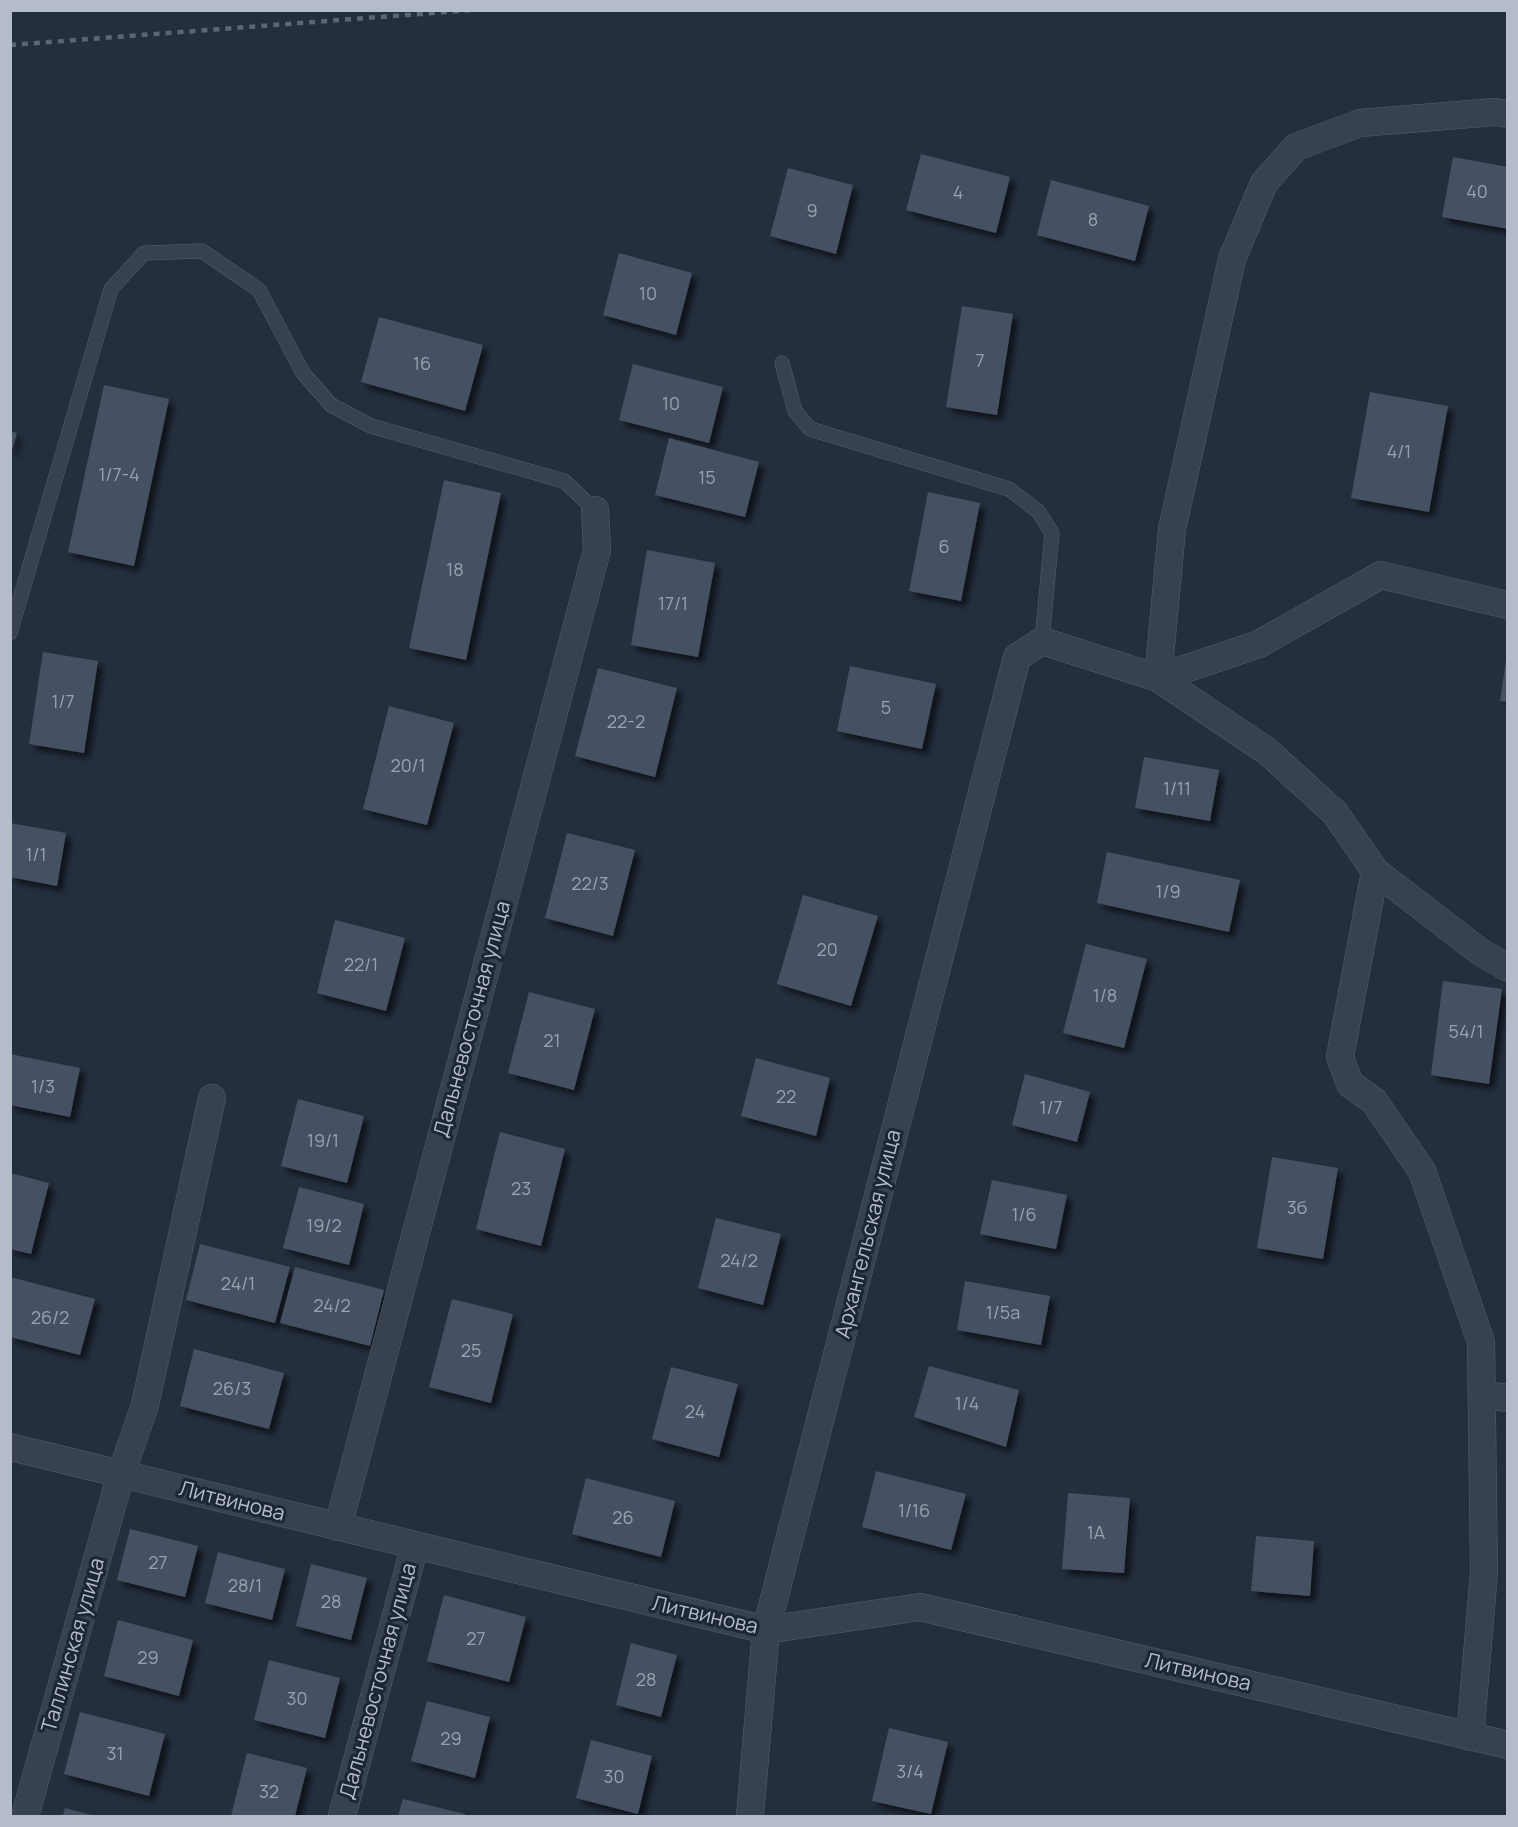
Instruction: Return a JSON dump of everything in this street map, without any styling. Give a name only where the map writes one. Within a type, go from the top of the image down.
[{"type":"street","points":[[1158,678],[1172,529],[1232,259],[1264,183],[1296,147],[1360,123],[1495,112],[1508,114]]},
{"type":"street","name":"Дальневосточная улица","points":[[338,1527],[597,550],[595,510]]},
{"type":"street","points":[[1158,678],[1259,644],[1381,575],[1508,605]]},
{"type":"street","points":[[1042,641],[1158,678],[1268,751],[1335,813],[1375,871],[1479,951],[1508,968]]},
{"type":"street","name":"Архангельская улица","points":[[750,1816],[766,1630],[1017,657],[1042,641]]},
{"type":"street","points":[[1375,871],[1340,1057],[1350,1084],[1374,1101],[1422,1171],[1481,1342],[1495,1396],[1484,1572],[1470,1737]]},
{"type":"street","name":"Таллинская улица","points":[[25,1816],[121,1474],[145,1405],[212,1098]]},
{"type":"street","name":"Литвинова","points":[[10,1447],[766,1630],[921,1607],[1508,1746]]},
{"type":"street","name":"Дальневосточная улица","points":[[342,1816],[415,1545]]},
{"type":"lane","points":[[10,633],[111,289],[144,253],[202,251],[259,290],[303,373],[331,405],[370,426],[564,481],[595,510]]},
{"type":"lane","points":[[782,363],[795,411],[810,429],[1009,489],[1038,511],[1052,533],[1042,641]]},
{"type":"building","points":[[921,154],[1010,177],[996,233],[906,210]]},
{"type":"building","points":[[1453,157],[1508,167],[1508,229],[1442,217]]},
{"type":"building","points":[[788,168],[853,185],[836,254],[770,236]]},
{"type":"building","points":[[1051,180],[1149,206],[1135,261],[1037,235]]},
{"type":"building","points":[[619,253],[692,273],[676,335],[603,315]]},
{"type":"building","points":[[962,306],[1013,314],[997,415],[946,407]]},
{"type":"building","points":[[379,317],[483,345],[465,411],[361,382]]},
{"type":"building","points":[[633,364],[723,387],[709,443],[619,420]]},
{"type":"building","points":[[104,385],[169,399],[134,566],[68,552]]},
{"type":"building","points":[[1370,392],[1448,406],[1429,512],[1351,498]]},
{"type":"building","points":[[10,431],[17,433],[11,453],[10,453]]},
{"type":"building","points":[[669,438],[759,462],[745,517],[655,495]]},
{"type":"building","points":[[444,480],[501,493],[466,660],[409,648]]},
{"type":"building","points":[[928,492],[980,503],[961,601],[909,591]]},
{"type":"building","points":[[647,550],[715,563],[698,657],[631,645]]},
{"type":"building","points":[[43,652],[98,661],[84,753],[29,744]]},
{"type":"building","points":[[1506,660],[1508,660],[1508,702],[1500,701]]},
{"type":"building","points":[[850,666],[936,684],[922,749],[837,731]]},
{"type":"building","points":[[598,668],[677,688],[655,777],[575,756]]},
{"type":"building","points":[[389,706],[454,723],[427,825],[363,809]]},
{"type":"building","points":[[1144,757],[1219,770],[1210,821],[1135,808]]},
{"type":"building","points":[[10,823],[66,833],[57,886],[10,877]]},
{"type":"building","points":[[567,833],[635,850],[613,936],[545,918]]},
{"type":"building","points":[[1107,852],[1240,880],[1229,932],[1097,903]]},
{"type":"building","points":[[803,895],[878,916],[851,1006],[777,984]]},
{"type":"building","points":[[335,920],[405,938],[386,1011],[317,993]]},
{"type":"building","points":[[1086,944],[1147,959],[1124,1048],[1063,1033]]},
{"type":"building","points":[[1443,981],[1502,989],[1489,1084],[1431,1075]]},
{"type":"building","points":[[529,992],[595,1009],[574,1090],[508,1073]]},
{"type":"building","points":[[10,1054],[80,1068],[70,1117],[10,1105]]},
{"type":"building","points":[[756,1058],[830,1078],[816,1136],[741,1116]]},
{"type":"building","points":[[1025,1074],[1090,1092],[1077,1142],[1012,1125]]},
{"type":"building","points":[[298,1099],[364,1116],[347,1183],[281,1166]]},
{"type":"building","points":[[500,1132],[565,1149],[541,1246],[476,1229]]},
{"type":"building","points":[[1272,1157],[1338,1168],[1323,1259],[1257,1248]]},
{"type":"building","points":[[10,1173],[49,1183],[31,1254],[10,1249]]},
{"type":"building","points":[[992,1180],[1067,1195],[1056,1249],[980,1234]]},
{"type":"building","points":[[299,1187],[364,1204],[349,1265],[283,1248]]},
{"type":"building","points":[[716,1218],[781,1234],[763,1305],[698,1288]]},
{"type":"building","points":[[200,1244],[290,1267],[275,1323],[186,1300]]},
{"type":"building","points":[[295,1267],[384,1290],[370,1346],[280,1323]]},
{"type":"building","points":[[10,1277],[95,1299],[80,1355],[10,1337]]},
{"type":"building","points":[[965,1281],[1050,1296],[1041,1345],[957,1330]]},
{"type":"building","points":[[452,1299],[513,1314],[491,1403],[429,1387]]},
{"type":"building","points":[[194,1349],[284,1373],[269,1429],[180,1406]]},
{"type":"building","points":[[929,1366],[1019,1390],[1006,1447],[914,1417]]},
{"type":"building","points":[[671,1367],[738,1384],[719,1457],[652,1439]]},
{"type":"building","points":[[876,1471],[966,1494],[951,1550],[862,1527]]},
{"type":"building","points":[[586,1478],[675,1501],[661,1557],[572,1534]]},
{"type":"building","points":[[1068,1493],[1130,1498],[1124,1573],[1062,1569]]},
{"type":"building","points":[[130,1529],[198,1546],[185,1597],[117,1580]]},
{"type":"building","points":[[1256,1536],[1314,1541],[1310,1596],[1251,1591]]},
{"type":"building","points":[[218,1552],[285,1569],[272,1620],[205,1603]]},
{"type":"building","points":[[311,1564],[367,1578],[351,1640],[296,1626]]},
{"type":"building","points":[[444,1595],[526,1617],[509,1682],[427,1661]]},
{"type":"building","points":[[118,1620],[193,1640],[179,1696],[104,1676]]},
{"type":"building","points":[[631,1643],[677,1655],[661,1717],[616,1705]]},
{"type":"building","points":[[269,1660],[340,1678],[325,1738],[254,1720]]},
{"type":"building","points":[[427,1701],[490,1717],[475,1778],[411,1761]]},
{"type":"building","points":[[80,1712],[165,1734],[149,1796],[64,1774]]},
{"type":"building","points":[[889,1728],[948,1742],[931,1814],[872,1801]]},
{"type":"building","points":[[591,1740],[652,1756],[638,1814],[576,1798]]},
{"type":"building","points":[[247,1753],[307,1768],[295,1816],[231,1816]]},
{"type":"building","points":[[403,1799],[465,1814],[465,1816],[398,1816]]},
{"type":"building","points":[[65,1808],[95,1816],[63,1816]]},
{"type":"railway","points":[[10,45],[472,10]]}]
